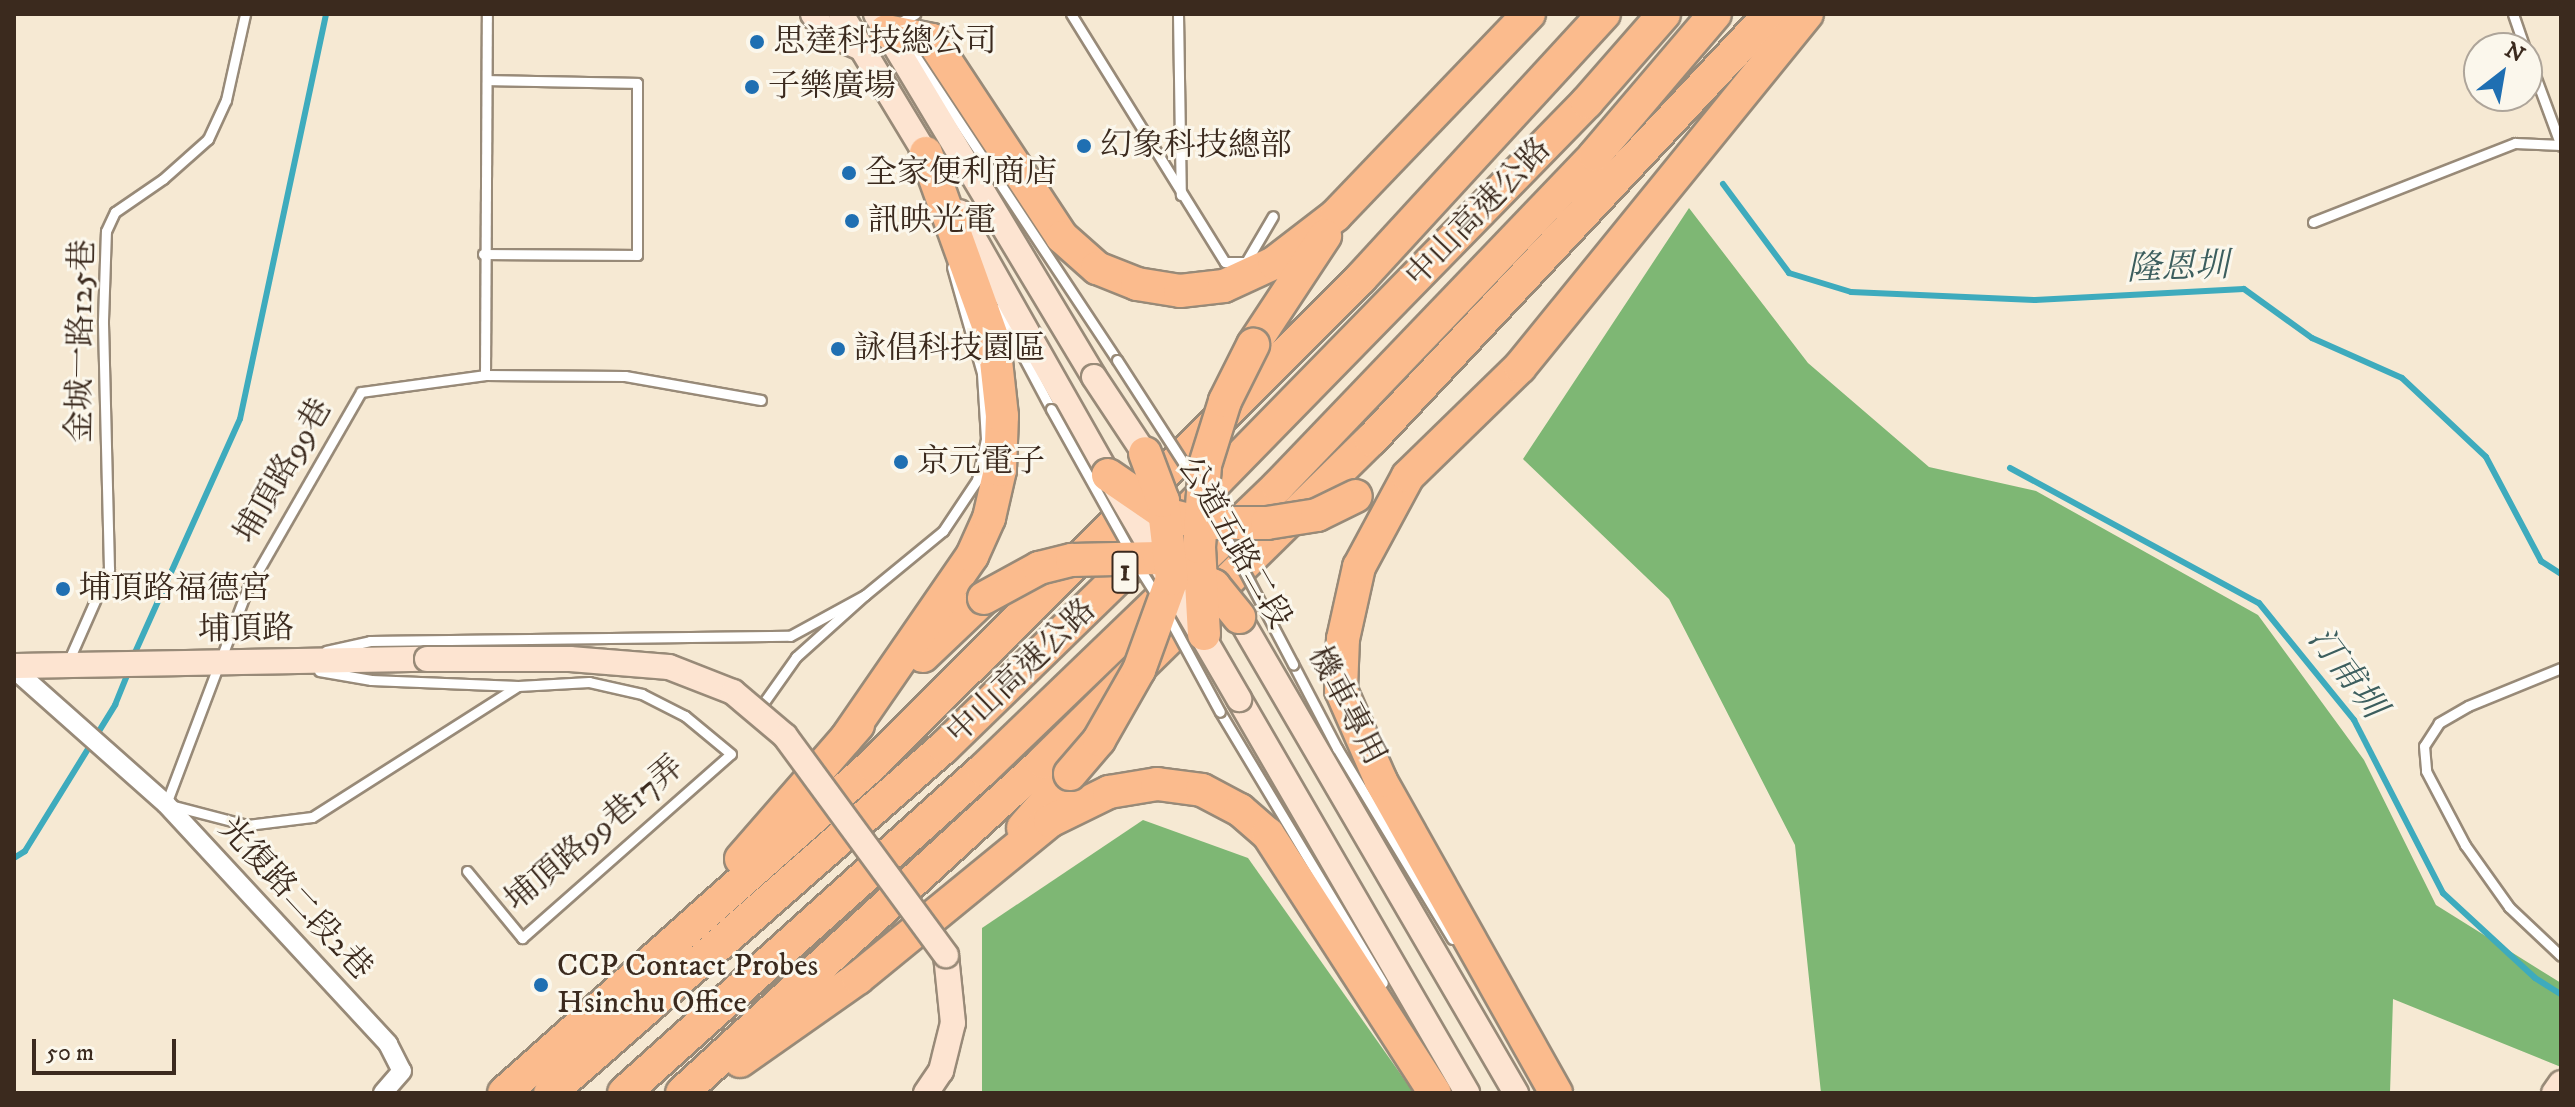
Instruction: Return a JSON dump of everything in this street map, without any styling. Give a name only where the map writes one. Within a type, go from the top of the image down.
[{"type":"highway","points":[[878,27],[932,40],[1062,237],[1097,268],[1137,284],[1180,291],[1224,286],[1274,263],[1336,215],[1529,14]]},
{"type":"highway","points":[[504,1093],[872,765],[1372,268],[1604,14]]},
{"type":"highway","name":"中山高速公路","points":[[550,1093],[944,747],[1079,617],[1576,113],[1664,14]]},
{"type":"highway","name":"中山高速公路","points":[[624,1093],[983,770],[1278,486],[1595,155],[1715,14]]},
{"type":"highway","points":[[682,1093],[1043,762],[1359,451],[1770,14]]},
{"type":"highway","points":[[1556,1093],[1381,781],[1341,690],[1343,639],[1359,567],[1388,507],[1408,476],[1520,367],[1807,14]]},
{"type":"highway","points":[[845,740],[972,556],[989,518],[1000,470],[1002,416],[994,342],[926,153]]},
{"type":"highway","points":[[990,867],[1070,774],[1122,702],[1181,547],[1225,401],[1253,345],[1336,215]]},
{"type":"highway","points":[[557,1047],[719,885],[845,740],[984,598],[1039,568],[1181,547],[1317,515],[1356,496],[1415,458],[1520,367]]},
{"type":"highway","points":[[1145,453],[1181,547],[1204,634]]},
{"type":"highway","points":[[1108,475],[1181,547],[1239,617]]},
{"type":"highway","points":[[695,1093],[858,978],[1050,821],[1109,792],[1157,784],[1202,790],[1240,810],[1268,834],[1455,1089]]},
{"type":"street","points":[[813,14],[825,32],[878,27]]},
{"type":"street","name":"公道五路二段","points":[[841,14],[878,27],[1094,377],[1145,453]]},
{"type":"street","name":"公道五路二段","points":[[878,27],[926,153],[1057,405],[1108,475],[1181,547]]},
{"type":"street","name":"公道五路二段","points":[[1239,617],[1284,670],[1514,1093]]},
{"type":"street","points":[[1204,634],[1230,706],[1455,1089]]},
{"type":"street","name":"埔頂路","points":[[14,667],[570,659],[669,667],[733,692],[785,736],[946,955],[953,1023],[941,1071],[926,1093]]},
{"type":"street","name":"光復路二段2巷","points":[[14,667],[166,804],[400,1059],[402,1071],[383,1093]]},
{"type":"street","points":[[2554,1093],[2561,1083]]},
{"type":"lane","name":"金城一路125巷","points":[[67,665],[109,569],[103,320],[106,231],[115,212],[163,179],[208,139],[226,100],[245,14]]},
{"type":"lane","points":[[487,14],[483,254],[485,375],[625,376],[761,400]]},
{"type":"lane","points":[[878,27],[915,14]]},
{"type":"lane","points":[[1071,14],[1181,196],[1225,262],[1246,262],[1273,216]]},
{"type":"lane","points":[[1178,14],[1181,196]]},
{"type":"lane","name":"機車專用","points":[[878,27],[916,50],[1117,360],[1181,547],[1230,706],[1391,998]]},
{"type":"lane","points":[[483,254],[637,255],[637,83],[487,80]]},
{"type":"lane","points":[[2313,222],[2515,143],[2561,146],[2543,97]]},
{"type":"lane","points":[[757,712],[796,657],[865,595],[917,557],[963,506],[977,480],[986,439],[982,373],[926,153]]},
{"type":"lane","name":"埔頂路99巷","points":[[166,804],[223,663],[247,590],[361,392],[485,375]]},
{"type":"lane","name":"機車專用","points":[[1057,405],[1284,670],[1337,748],[1456,947]]},
{"type":"lane","points":[[272,663],[370,641],[790,636],[865,595]]},
{"type":"lane","points":[[272,663],[371,680],[518,686]]},
{"type":"lane","points":[[2561,668],[2468,706],[2439,723],[2424,746],[2426,771],[2465,845],[2509,907],[2561,956]]},
{"type":"lane","name":"埔頂路99巷17弄","points":[[467,871],[522,938],[731,754],[685,716],[642,694],[589,682],[518,686]]},
{"type":"lane","points":[[166,804],[247,825],[312,817],[518,686]]},
{"type":"lane","points":[[1496,1013],[1544,1093]]},
{"type":"lane","points":[[1416,1039],[1455,1089]]},
{"type":"green space","points":[[1689,208],[1808,363],[1929,467],[2036,491],[2258,615],[2364,760],[2436,905],[2561,983],[2561,1067],[2393,999],[2390,1093],[1821,1093],[1795,845],[1669,599],[1523,459]]},
{"type":"green space","points":[[1143,820],[1248,858],[1414,1093],[982,1093],[982,928]]},
{"type":"waterway","points":[[133,657],[240,419],[326,14]]},
{"type":"waterway","name":"隆恩圳","points":[[1723,184],[1789,273],[1851,292],[2035,300],[2244,289],[2312,338],[2402,378],[2486,457],[2541,561],[2561,574]]},
{"type":"waterway","name":"汀甫圳","points":[[2010,468],[2259,603],[2354,720],[2443,893],[2535,978],[2561,994]]},
{"type":"waterway","points":[[14,858],[25,851],[115,705],[128,672]]},
{"type":"place","name":"思達科技總公司","points":[[757,42]]},
{"type":"place","name":"子樂廣場","points":[[752,87]]},
{"type":"place","name":"幻象科技總部","points":[[1084,146]]},
{"type":"place","name":"全家便利商店","points":[[849,173]]},
{"type":"place","name":"訊映光電","points":[[852,221]]},
{"type":"place","name":"詠倡科技園區","points":[[838,349]]},
{"type":"place","name":"京元電子","points":[[901,462]]},
{"type":"place","name":"埔頂路福德宮","points":[[63,589]]},
{"type":"place","name":"CCP Contact Probes Hsinchu Office","points":[[541,985]]}]
